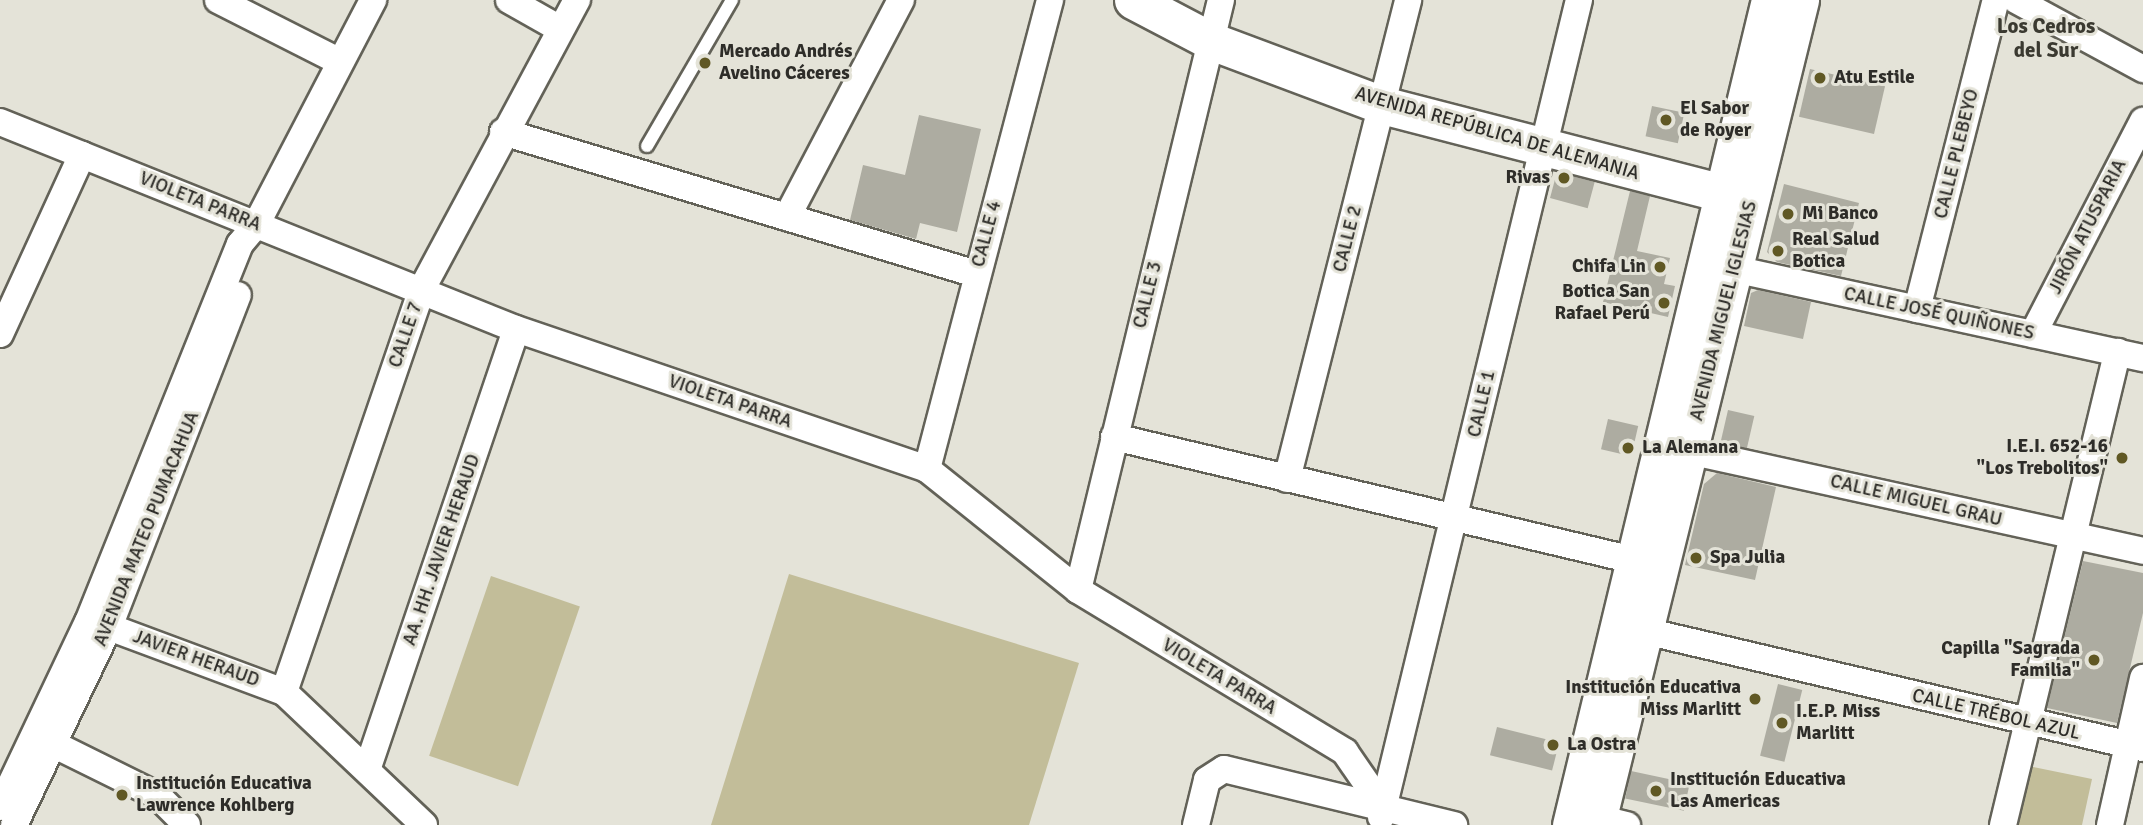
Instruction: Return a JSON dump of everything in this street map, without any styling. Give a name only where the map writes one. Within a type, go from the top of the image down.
[{"type":"main road","name":"AVENIDA REPÚBLICA DE ALEMANIA","points":[[1133,0],[1216,19]]},
{"type":"main road","name":"AVENIDA REPÚBLICA DE ALEMANIA","points":[[1183,0],[1216,19],[1384,94],[1544,139],[1741,185]]},
{"type":"main road","name":"AVENIDA MIGUEL IGLESIAS","points":[[1598,823],[1734,269],[1741,185],[1770,0]]},
{"type":"main road","name":"AVENIDA MIGUEL IGLESIAS","points":[[1598,823],[1633,560],[1741,185],[1800,0]]},
{"type":"street","points":[[218,0],[338,61]]},
{"type":"street","name":"AVENIDA MATEO PUMACAHUA","points":[[14,825],[108,626],[206,385],[256,225],[338,61],[373,0]]},
{"type":"street","points":[[509,0],[561,29]]},
{"type":"street","name":"CALLE 7","points":[[284,692],[423,287],[503,132],[577,0]]},
{"type":"street","points":[[788,217],[901,0]]},
{"type":"street","name":"CALLE 4","points":[[926,469],[1050,0]]},
{"type":"street","name":"CALLE 2","points":[[1287,479],[1408,0]]},
{"type":"street","name":"CALLE 1","points":[[1381,816],[1455,520],[1579,0]]},
{"type":"street","name":"CALLE PLEBEYO","points":[[1917,309],[1996,0]]},
{"type":"street","points":[[2016,0],[2143,69]]},
{"type":"street","name":"CALLE 3","points":[[1078,590],[1216,19]]},
{"type":"street","name":"JIRÓN ATUSPARIA","points":[[2034,334],[2143,121]]},
{"type":"street","name":"VIOLETA PARRA","points":[[0,122],[256,225],[423,287],[516,329],[926,469],[1078,590],[1345,752],[1381,816]]},
{"type":"street","points":[[503,132],[977,274]]},
{"type":"street","points":[[0,334],[82,155]]},
{"type":"street","name":"AVENIDA MATEO PUMACAHUA","points":[[0,807],[88,622],[240,244],[256,225]]},
{"type":"street","name":"CALLE JOSÉ QUIÑONES","points":[[1734,269],[2130,355]]},
{"type":"street","name":"AA. HH. JAVIER HERAUD","points":[[368,771],[516,329]]},
{"type":"street","points":[[2003,825],[2073,536],[2130,355]]},
{"type":"street","points":[[1114,437],[1455,520],[1633,560]]},
{"type":"street","name":"CALLE MIGUEL GRAU","points":[[1689,451],[2143,551]]},
{"type":"street","name":"JAVIER HERAUD","points":[[108,626],[284,692]]},
{"type":"street","name":"CALLE TRÉBOL AZUL","points":[[1645,631],[2026,723],[2136,746]]},
{"type":"street","points":[[2110,825],[2136,746],[2143,678]]},
{"type":"street","points":[[284,692],[424,825]]},
{"type":"street","points":[[53,744],[158,796],[187,825]]},
{"type":"street","points":[[1196,825],[1207,780],[1224,769],[1381,816],[1454,825]]},
{"type":"lane","points":[[646,146],[732,0]]},
{"type":"shaded area","points":[[789,574],[1079,663],[1029,825],[711,825]]},
{"type":"shaded area","points":[[491,576],[580,607],[518,786],[429,756]]},
{"type":"shaded area","points":[[2024,765],[2092,779],[2082,825],[2012,825]]},
{"type":"building","points":[[1810,69],[1885,86],[1874,134],[1799,117]]},
{"type":"building","name":"El Sabor de Royer","points":[[1652,106],[1684,113],[1678,143],[1646,136]]},
{"type":"building","points":[[919,115],[981,129],[957,232],[920,223],[916,239],[850,220],[863,165],[905,175]]},
{"type":"building","points":[[1557,172],[1595,182],[1588,208],[1550,198]]},
{"type":"building","points":[[1784,184],[1859,203],[1841,276],[1777,262],[1767,252]]},
{"type":"building","points":[[1630,191],[1650,196],[1637,251],[1670,258],[1664,284],[1675,286],[1668,317],[1603,302]]},
{"type":"building","points":[[1758,290],[1811,302],[1803,339],[1744,326],[1751,293]]},
{"type":"building","points":[[1728,410],[1754,416],[1747,448],[1721,442]]},
{"type":"building","points":[[1608,419],[1638,426],[1631,456],[1601,449]]},
{"type":"building","points":[[1717,473],[1776,487],[1755,580],[1685,565],[1704,484]]},
{"type":"building","name":"Capilla \"Sagrada Familia\"","points":[[2083,561],[2143,573],[2143,613],[2117,723],[2047,708]]},
{"type":"building","name":"I.E.P. Miss Marlitt","points":[[1778,684],[1802,690],[1784,762],[1760,756]]},
{"type":"building","points":[[1497,727],[1559,742],[1552,771],[1490,755]]},
{"type":"building","name":"Institución Educativa Las Americas","points":[[1631,771],[1690,783],[1684,811],[1625,798]]},
{"type":"place","name":"Mercado Andrés Avelino Cáceres","points":[[705,63]]},
{"type":"place","name":"Atu Estile","points":[[1820,78]]},
{"type":"place","name":"El Sabor de Royer","points":[[1666,120]]},
{"type":"place","name":"Rivas","points":[[1564,178]]},
{"type":"place","name":"Mi Banco","points":[[1788,214]]},
{"type":"place","name":"Real Salud Botica","points":[[1778,251]]},
{"type":"place","name":"Chifa Lin","points":[[1660,267]]},
{"type":"place","name":"Botica San Rafael Perú","points":[[1664,303]]},
{"type":"place","name":"La Alemana","points":[[1628,448]]},
{"type":"place","name":"I.E.I. 652-16 \"Los Trebolitos\"","points":[[2122,458]]},
{"type":"place","name":"Spa Julia","points":[[1696,558]]},
{"type":"place","name":"Capilla \"Sagrada Familia\"","points":[[2094,660]]},
{"type":"place","name":"Institución Educativa Miss Marlitt","points":[[1755,699]]},
{"type":"place","name":"I.E.P. Miss Marlitt","points":[[1782,723]]},
{"type":"place","name":"La Ostra","points":[[1553,745]]},
{"type":"place","name":"Institución Educativa Las Americas","points":[[1656,791]]},
{"type":"place","name":"Institución Educativa Lawrence Kohlberg","points":[[122,795]]},
{"type":"district","name":"Los Cedros del Sur","points":[[2046,38]]}]
